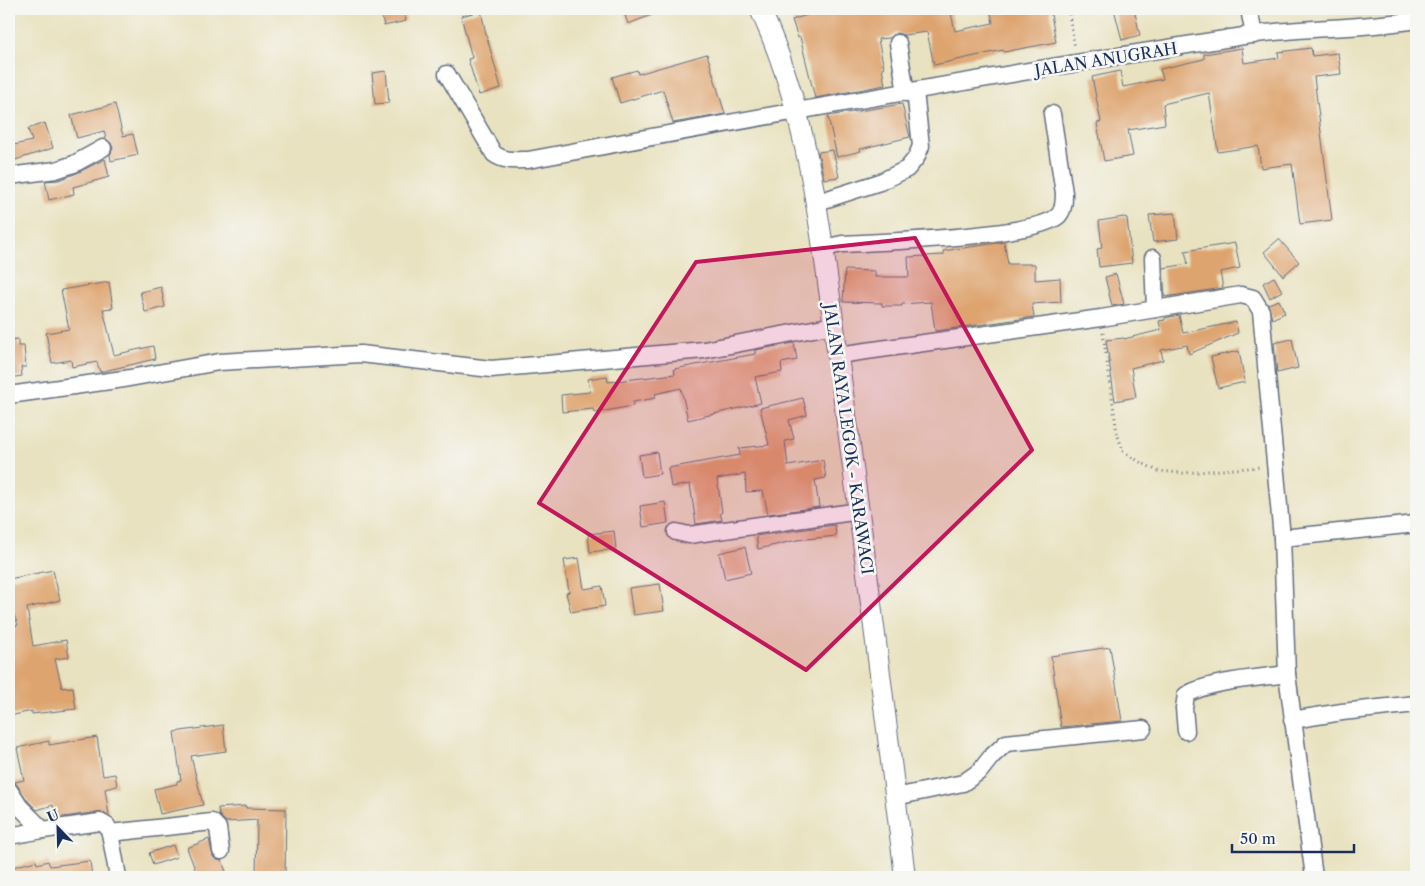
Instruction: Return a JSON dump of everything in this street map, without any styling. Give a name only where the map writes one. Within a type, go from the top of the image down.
[{"type":"main road","name":"JALAN RAYA LEGOK - KARAWACI","points":[[760,9],[768,26],[797,112],[824,248],[860,511],[905,877]]},
{"type":"street","points":[[1249,9],[1254,35]]},
{"type":"street","name":"JALAN ANUGRAH","points":[[447,74],[494,154],[501,159],[510,161],[528,160],[1078,63],[1254,35],[1410,17]]},
{"type":"street","points":[[815,203],[880,182],[907,169],[916,158],[920,146],[911,92],[898,43]]},
{"type":"street","points":[[824,248],[842,244],[984,235],[1040,225],[1053,220],[1059,215],[1064,205],[1064,193],[1052,114]]},
{"type":"street","points":[[9,176],[56,170],[74,164],[104,148]]},
{"type":"street","points":[[1153,258],[1156,309]]},
{"type":"street","points":[[838,355],[1101,318],[1241,295],[1253,298],[1262,311],[1282,538],[1287,674],[1314,877]]},
{"type":"street","points":[[9,395],[124,379],[219,362],[361,354],[491,369],[704,350],[834,325]]},
{"type":"street","points":[[676,532],[689,535],[708,533],[860,511]]},
{"type":"street","points":[[1282,538],[1416,524]]},
{"type":"street","points":[[1186,731],[1184,708],[1186,695],[1193,690],[1287,674]]},
{"type":"street","points":[[1292,720],[1342,712],[1416,704]]},
{"type":"street","points":[[895,797],[963,783],[980,772],[991,756],[1006,743],[1143,729]]},
{"type":"street","points":[[9,790],[20,807],[43,830]]},
{"type":"street","points":[[9,836],[100,822],[107,826],[110,833],[118,877]]},
{"type":"street","points":[[110,833],[212,822],[218,828],[220,851]]},
{"type":"path","points":[[1069,14],[1078,63]]},
{"type":"path","points":[[1101,318],[1116,433],[1123,451],[1158,471],[1183,473],[1276,466]]},
{"type":"highlighted area","points":[[915,238],[1032,450],[806,670],[539,503],[696,262]]},
{"type":"building","points":[[380,9],[403,9],[406,21],[384,26]]},
{"type":"building","points":[[623,9],[665,9],[665,10],[628,24]]},
{"type":"building","points":[[844,9],[950,9],[955,31],[993,23],[990,9],[1015,9],[1015,11],[1050,9],[1056,42],[1004,52],[1003,50],[934,65],[927,32],[904,35],[896,33],[890,38],[878,39],[884,68],[882,68],[885,85],[815,98],[800,37],[798,38],[792,20],[819,11],[820,14]]},
{"type":"building","points":[[1114,9],[1134,9],[1140,35],[1122,40]]},
{"type":"building","points":[[481,11],[501,88],[479,95],[468,59],[472,58],[461,16]]},
{"type":"building","points":[[1242,48],[1244,63],[1279,58],[1278,52],[1311,48],[1312,56],[1338,53],[1341,74],[1314,77],[1332,220],[1300,224],[1292,164],[1261,168],[1258,146],[1218,152],[1209,93],[1163,104],[1165,124],[1128,130],[1133,156],[1104,161],[1097,123],[1101,122],[1092,77],[1120,71],[1123,87],[1163,79],[1160,69],[1204,59],[1204,54]]},
{"type":"building","points":[[707,54],[725,114],[673,123],[663,90],[620,103],[612,77],[637,70],[638,74]]},
{"type":"building","points":[[386,71],[389,103],[375,104],[372,73]]},
{"type":"building","points":[[115,104],[123,136],[133,134],[138,155],[111,161],[110,155],[113,148],[106,139],[104,131],[77,138],[71,115]]},
{"type":"building","points":[[902,104],[910,137],[860,149],[861,151],[837,157],[828,116]]},
{"type":"building","points":[[45,123],[53,148],[9,162],[9,146],[32,141],[28,129]]},
{"type":"building","points":[[833,150],[839,177],[824,179],[818,152]]},
{"type":"building","points":[[105,159],[109,177],[73,187],[74,194],[49,200],[45,181],[59,180]]},
{"type":"building","points":[[1175,213],[1178,239],[1153,242],[1149,215]]},
{"type":"building","points":[[1127,218],[1132,263],[1099,267],[1097,249],[1102,248],[1099,221]]},
{"type":"building","points":[[1279,239],[1299,262],[1283,276],[1264,252]]},
{"type":"building","points":[[1004,242],[1008,264],[1035,264],[1035,280],[1060,278],[1061,302],[1032,304],[1034,317],[935,331],[931,302],[902,304],[902,306],[882,306],[882,303],[843,302],[845,270],[875,271],[875,277],[909,277],[908,257],[944,255],[943,251]]},
{"type":"building","points":[[1235,243],[1240,268],[1220,272],[1223,288],[1165,297],[1163,268],[1188,264],[1185,251]]},
{"type":"building","points":[[1116,274],[1124,304],[1112,306],[1105,277]]},
{"type":"building","points":[[1274,277],[1282,291],[1270,298],[1263,283]]},
{"type":"building","points":[[109,282],[113,308],[103,309],[114,355],[153,346],[155,359],[100,372],[97,362],[72,367],[71,360],[52,363],[46,333],[69,329],[61,290]]},
{"type":"building","points":[[161,287],[165,307],[145,312],[140,292]]},
{"type":"building","points":[[1279,300],[1285,313],[1272,319],[1268,304]]},
{"type":"building","points":[[1179,315],[1183,333],[1236,322],[1238,333],[1189,354],[1187,345],[1161,350],[1163,360],[1131,368],[1136,397],[1115,401],[1106,340],[1124,339],[1161,330],[1159,321]]},
{"type":"building","points":[[18,339],[18,346],[24,346],[26,367],[21,367],[22,376],[9,378],[9,340]]},
{"type":"building","points":[[1292,339],[1298,368],[1277,373],[1274,343]]},
{"type":"building","points":[[794,343],[797,360],[781,363],[782,372],[755,377],[761,403],[688,420],[681,388],[655,394],[656,398],[633,402],[633,406],[594,413],[593,409],[562,412],[561,395],[590,392],[588,379],[607,376],[608,382],[675,374],[674,369],[755,354],[755,350]]},
{"type":"building","points":[[1239,351],[1245,382],[1218,388],[1211,357]]},
{"type":"building","points":[[803,398],[807,415],[789,420],[794,439],[785,441],[788,466],[823,460],[826,478],[815,480],[819,507],[768,514],[763,491],[746,492],[745,474],[717,479],[722,520],[696,524],[690,484],[671,487],[668,468],[740,455],[739,448],[769,445],[760,408]]},
{"type":"building","points":[[657,452],[660,474],[642,477],[639,455]]},
{"type":"building","points":[[665,502],[668,523],[643,527],[640,506]]},
{"type":"building","points":[[835,525],[836,536],[797,540],[758,549],[756,536]]},
{"type":"building","points":[[614,531],[616,549],[590,552],[588,534]]},
{"type":"building","points":[[745,547],[751,573],[725,579],[719,553]]},
{"type":"building","points":[[579,558],[584,589],[602,586],[605,606],[571,612],[566,593],[569,592],[564,560]]},
{"type":"building","points":[[53,570],[60,600],[27,608],[33,646],[66,640],[69,657],[55,659],[62,688],[73,687],[76,709],[32,714],[32,711],[9,716],[9,627],[18,625],[9,602],[9,579]]},
{"type":"building","points":[[660,584],[664,611],[633,615],[629,588]]},
{"type":"building","points":[[1110,647],[1122,721],[1061,727],[1051,656]]},
{"type":"building","points":[[223,725],[226,751],[191,756],[203,805],[160,814],[154,789],[177,784],[177,781],[181,780],[174,732]]},
{"type":"building","points":[[97,737],[103,776],[115,774],[117,786],[105,789],[109,815],[99,812],[56,818],[53,805],[37,810],[28,801],[15,782],[24,780],[17,748],[49,741],[49,745]]},
{"type":"building","points":[[246,806],[246,808],[286,809],[285,877],[256,877],[257,820],[226,822],[219,815],[218,808]]},
{"type":"building","points":[[209,839],[213,857],[222,861],[228,877],[198,877],[187,848]]},
{"type":"building","points":[[173,845],[177,857],[153,865],[149,853]]},
{"type":"building","points":[[36,861],[37,864],[48,861],[50,866],[90,861],[92,877],[9,877],[9,868]]}]
